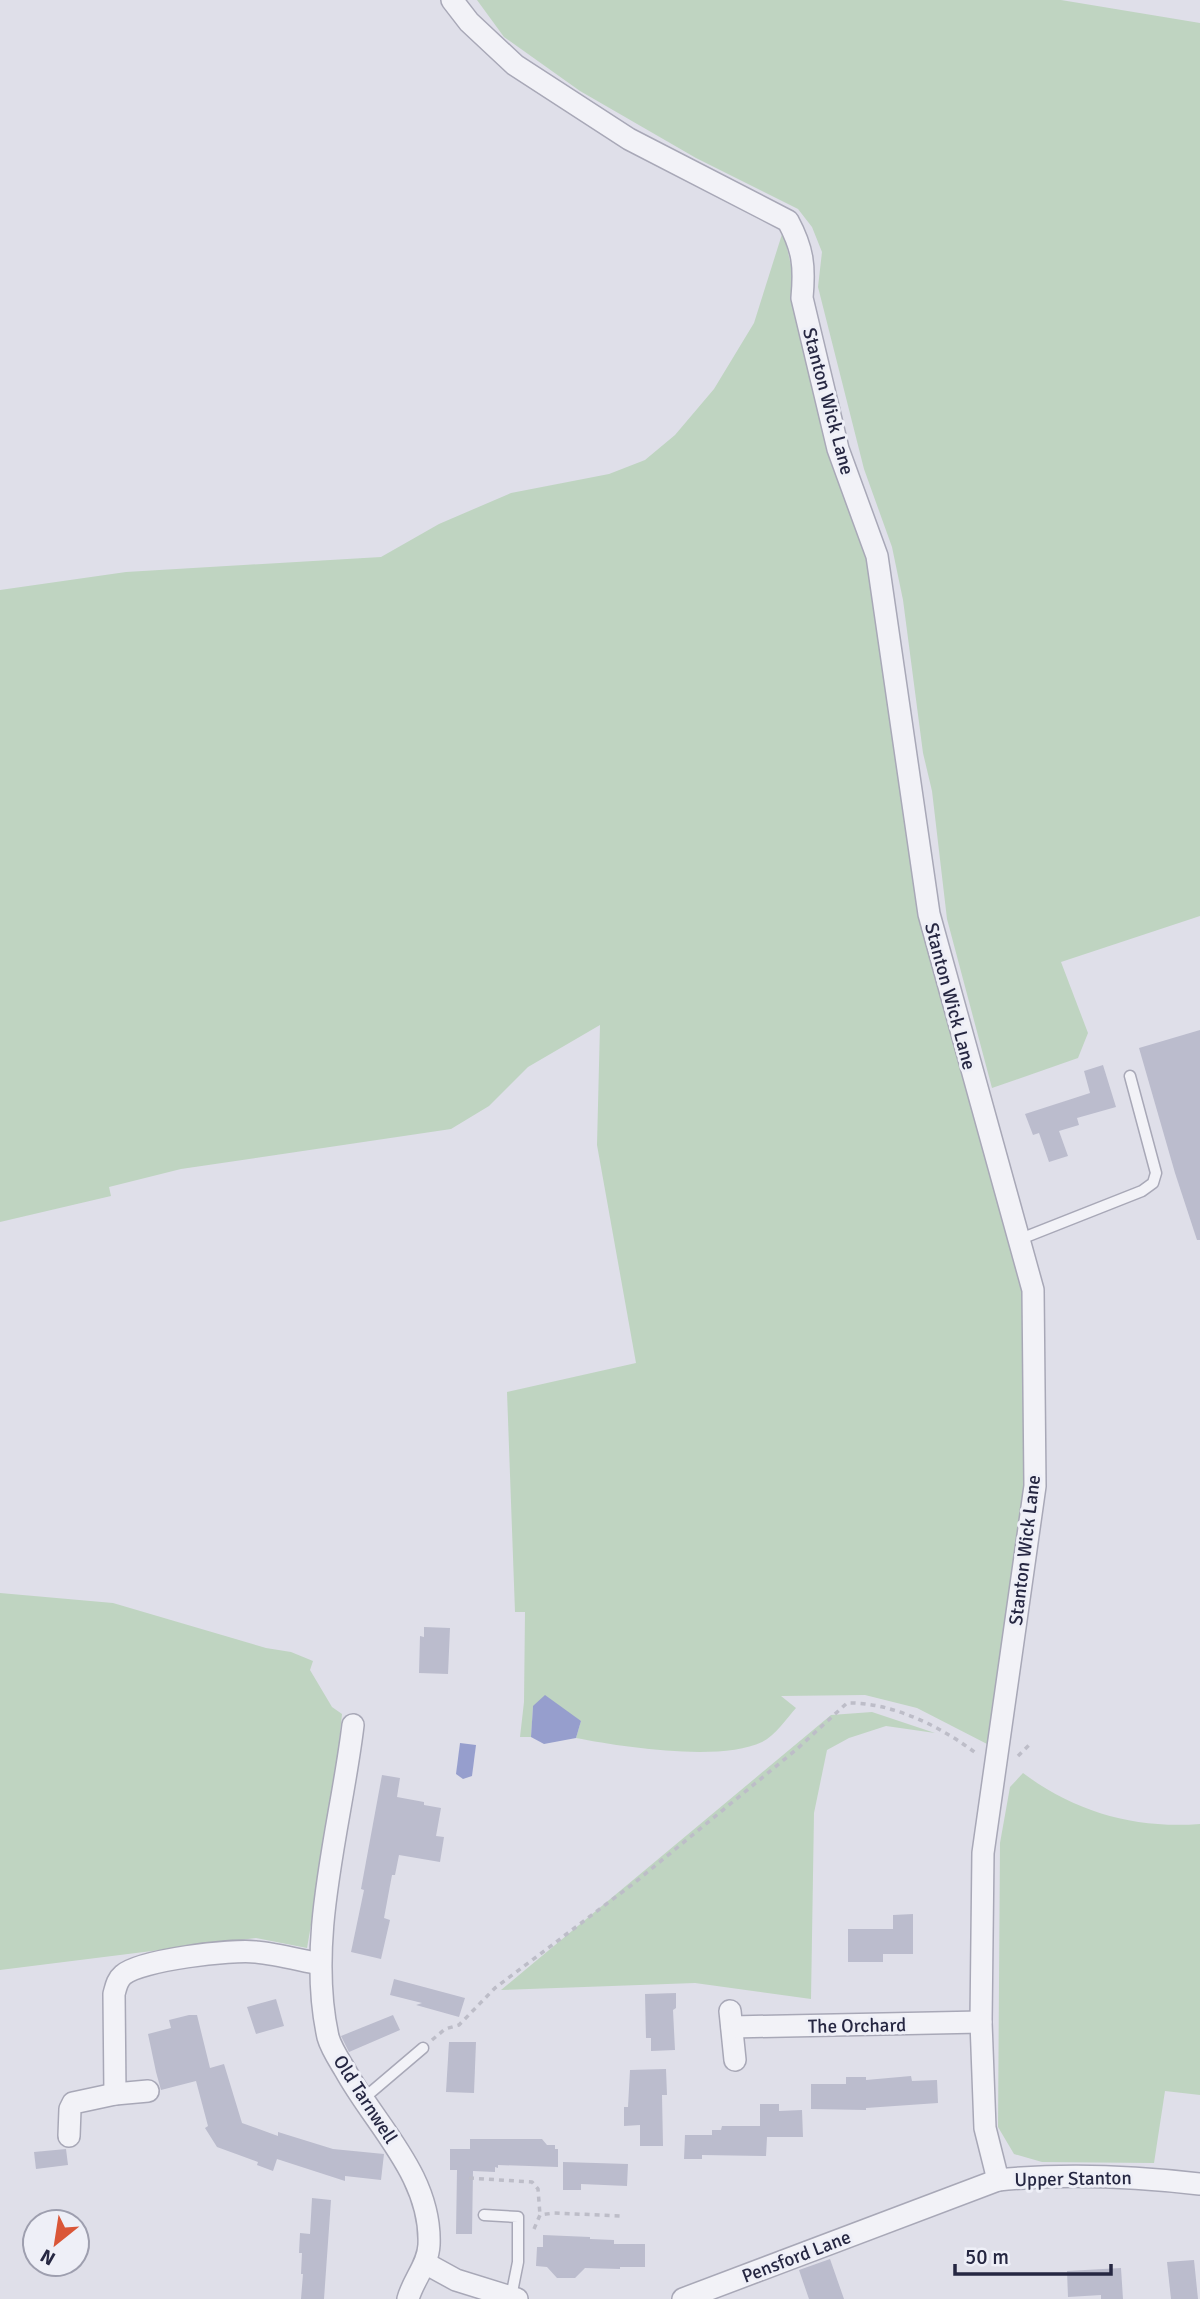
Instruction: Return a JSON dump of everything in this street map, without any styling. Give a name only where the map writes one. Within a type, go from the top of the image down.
[{"type":"street","name":"Stanton Wick Lane","points":[[452,0],[469,22],[515,65],[629,139],[788,221],[799,242],[804,273],[802,298],[838,449],[877,556],[929,914],[1033,1290],[1035,1486],[983,1853],[981,2022],[985,2128],[998,2180]]},
{"type":"street","name":"Old Tarnwell","points":[[353,1725],[323,1921],[320,1964],[329,2040],[353,2085],[393,2139],[415,2180],[426,2216],[429,2245],[425,2263],[408,2299]]},
{"type":"street","points":[[114,2094],[114,1994],[122,1975],[151,1963],[230,1952],[254,1952],[320,1964]]},
{"type":"street","name":"The Orchard","points":[[734,2060],[731,2019],[981,2022]]},
{"type":"street","points":[[69,2136],[70,2109],[73,2103],[114,2094],[148,2091]]},
{"type":"street","name":"Upper Stanton","points":[[870,2228],[998,2180],[1027,2177],[1138,2176],[1200,2185]]},
{"type":"street","name":"Pensford Lane","points":[[683,2299],[870,2228]]},
{"type":"street","points":[[425,2263],[456,2280],[514,2298]]},
{"type":"lane","points":[[1018,1240],[1143,1191],[1153,1184],[1156,1173],[1130,1076]]},
{"type":"lane","points":[[363,2098],[423,2048]]},
{"type":"lane","points":[[484,2215],[518,2217],[518,2262],[514,2298]]},
{"type":"path","points":[[423,2048],[444,2029],[458,2025],[495,1988],[634,1884],[797,1749],[847,1703],[865,1703],[912,1717],[962,1742],[995,1769]]},
{"type":"path","points":[[470,2178],[532,2182],[538,2189],[540,2216],[518,2262]]},
{"type":"path","points":[[540,2216],[554,2213],[622,2216]]},
{"type":"green space","points":[[477,0],[1061,0],[1200,23],[1200,916],[1061,962],[1088,1033],[1078,1058],[992,1088],[947,919],[932,791],[923,753],[903,600],[892,547],[864,469],[818,287],[822,252],[812,227],[798,209],[696,158],[580,91],[504,37]]},
{"type":"green space","points":[[783,231],[793,274],[798,317],[873,569],[920,924],[1024,1298],[1025,1484],[989,1745],[917,1708],[865,1695],[781,1696],[796,1708],[772,1736],[744,1748],[722,1751],[671,1751],[576,1738],[581,1721],[533,1706],[531,1737],[520,1737],[524,1702],[525,1612],[515,1612],[507,1392],[636,1363],[597,1145],[600,1025],[528,1067],[489,1106],[451,1129],[181,1169],[109,1187],[111,1196],[0,1222],[0,590],[126,572],[381,557],[439,524],[511,493],[609,474],[645,460],[675,435],[714,389],[754,323]]},
{"type":"green space","points":[[0,1593],[113,1603],[266,1648],[291,1652],[313,1661],[310,1670],[332,1707],[342,1714],[334,1792],[307,1948],[256,1938],[0,1970]]},
{"type":"green space","points":[[872,1712],[935,1733],[886,1726],[849,1738],[827,1750],[814,1813],[811,1999],[695,1983],[501,1990],[831,1715]]},
{"type":"green space","points":[[1023,1773],[1063,1798],[1107,1815],[1152,1824],[1200,1824],[1200,2095],[1165,2091],[1154,2163],[1042,2162],[1014,2154],[998,2127],[1000,1843],[1010,1787]]},
{"type":"water","points":[[545,1695],[581,1721],[576,1738],[544,1744],[531,1737],[533,1706]]},
{"type":"water","points":[[460,1743],[476,1745],[472,1776],[463,1779],[456,1774]]},
{"type":"building","points":[[1200,1030],[1200,1240],[1197,1240],[1139,1048]]},
{"type":"building","points":[[1103,1065],[1116,1107],[1077,1118],[1079,1125],[1059,1131],[1068,1156],[1049,1162],[1039,1133],[1033,1135],[1025,1114],[1090,1093],[1084,1071]]},
{"type":"building","points":[[424,1627],[450,1628],[448,1674],[419,1673],[420,1636],[424,1637]]},
{"type":"building","points":[[382,1775],[400,1778],[397,1797],[441,1808],[436,1836],[444,1837],[440,1862],[399,1855],[395,1875],[392,1875],[384,1918],[390,1920],[381,1959],[351,1952],[364,1890],[361,1889]]},
{"type":"building","points":[[913,1914],[913,1954],[883,1954],[883,1962],[848,1962],[848,1929],[893,1929],[893,1915]]},
{"type":"building","points":[[394,1979],[465,1998],[459,2017],[390,1995]]},
{"type":"building","points":[[676,1993],[676,2008],[673,2010],[675,2050],[651,2051],[651,2038],[646,2038],[645,1994]]},
{"type":"building","points":[[276,1999],[284,2026],[256,2034],[247,2007]]},
{"type":"building","points":[[197,2015],[210,2068],[224,2064],[242,2123],[278,2136],[278,2132],[333,2149],[384,2154],[381,2180],[345,2176],[345,2181],[277,2159],[273,2171],[257,2165],[258,2162],[217,2147],[205,2128],[208,2126],[196,2081],[161,2090],[156,2072],[148,2034],[171,2028],[169,2020]]},
{"type":"building","points":[[393,2015],[400,2030],[349,2052],[341,2036]]},
{"type":"building","points":[[449,2042],[476,2042],[474,2093],[446,2092]]},
{"type":"building","points":[[666,2069],[667,2095],[662,2095],[663,2146],[640,2146],[640,2125],[624,2126],[630,2070]]},
{"type":"building","points":[[911,2076],[912,2081],[937,2080],[938,2103],[866,2110],[811,2109],[811,2084],[846,2084],[846,2077],[866,2077],[866,2080]]},
{"type":"building","points":[[760,2104],[779,2104],[779,2111],[802,2110],[803,2137],[767,2137],[766,2156],[702,2155],[702,2159],[684,2159],[685,2135],[712,2135],[712,2130],[721,2130],[722,2126],[760,2126]]},
{"type":"building","points":[[470,2139],[542,2139],[547,2145],[555,2145],[555,2149],[558,2149],[558,2167],[498,2165],[495,2172],[473,2171],[472,2234],[456,2234],[457,2170],[450,2170],[450,2149],[470,2149]]},
{"type":"building","points":[[66,2149],[68,2165],[36,2169],[34,2152]]},
{"type":"building","points":[[563,2162],[628,2164],[627,2186],[581,2184],[581,2190],[563,2190]]},
{"type":"building","points":[[312,2198],[331,2200],[324,2299],[301,2299],[303,2274],[302,2253],[299,2253],[300,2233],[310,2234]]},
{"type":"building","points":[[543,2235],[614,2240],[614,2244],[645,2244],[645,2267],[585,2268],[575,2278],[557,2278],[547,2267],[536,2266],[537,2247],[543,2247]]},
{"type":"building","points":[[830,2259],[844,2299],[809,2299],[799,2270]]},
{"type":"building","points":[[1194,2260],[1198,2299],[1171,2299],[1167,2262]]},
{"type":"building","points":[[1121,2268],[1123,2299],[1101,2299],[1101,2295],[1068,2297],[1067,2271]]}]
